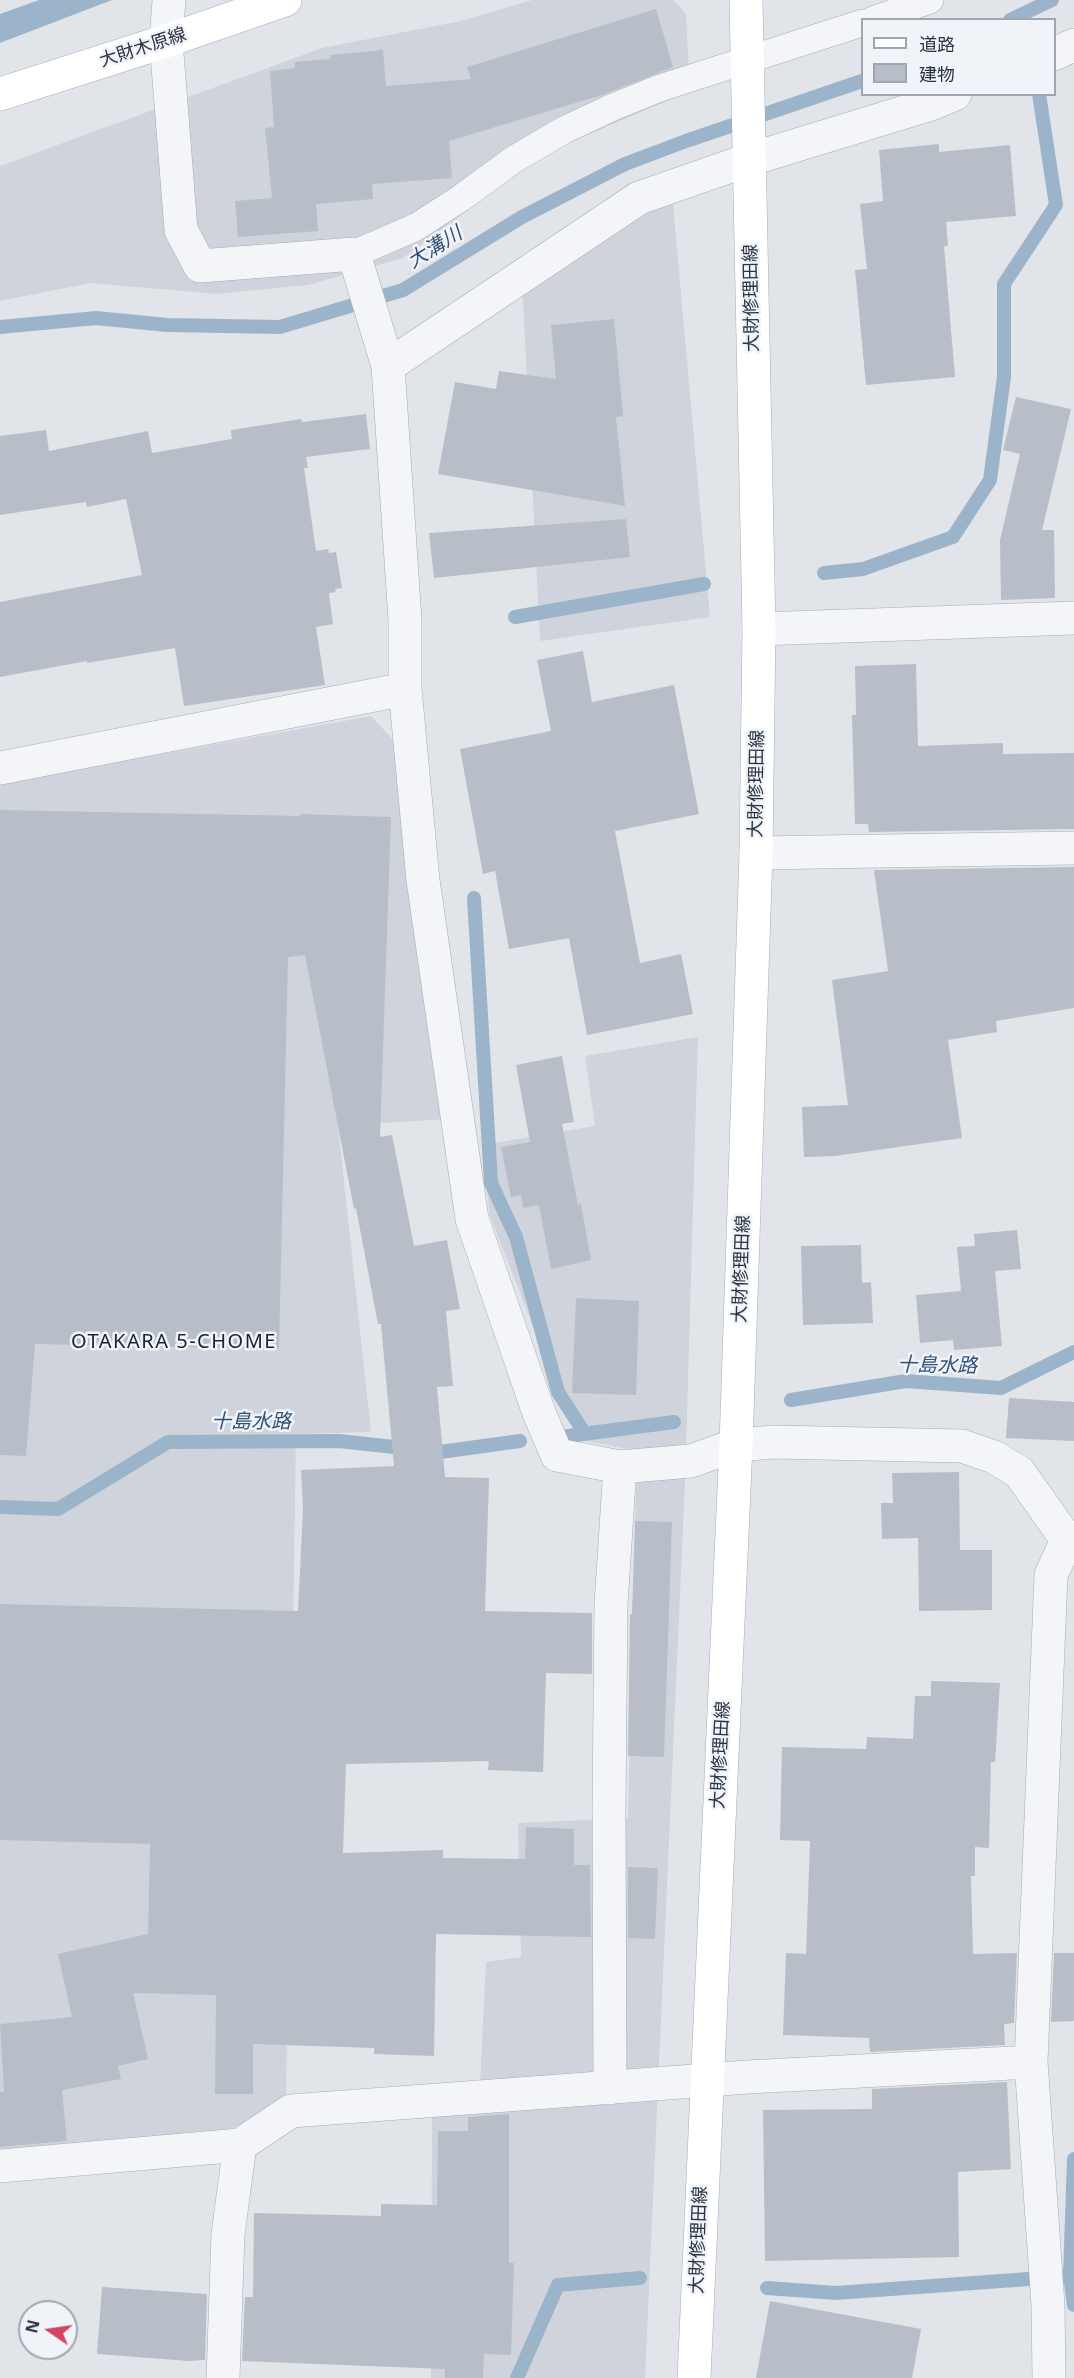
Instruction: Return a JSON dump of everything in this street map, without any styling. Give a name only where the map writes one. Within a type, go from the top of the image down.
[{"type":"street","points":[[169,0],[166,41],[181,230],[200,266],[354,254],[388,366],[405,620],[405,689],[423,880],[472,1219],[539,1413],[557,1455],[620,1467],[691,1461],[736,1445],[774,1442],[962,1446],[994,1457],[1018,1472],[1071,1541],[1051,1575],[1032,2062],[1048,2305],[1049,2378]]},
{"type":"street","name":"大財木原線","points":[[0,94],[285,0]]},
{"type":"street","points":[[746,0],[747,60]]},
{"type":"street","points":[[1056,53],[1074,45]]},
{"type":"street","name":"大財修理田線","points":[[694,2378],[736,1445],[756,853],[759,629],[747,60]]},
{"type":"street","points":[[388,366],[639,198],[748,160],[931,104],[950,96]]},
{"type":"street","points":[[759,629],[1074,618]]},
{"type":"street","points":[[0,768],[405,689]]},
{"type":"street","points":[[756,853],[1074,848]]},
{"type":"street","points":[[610,2088],[611,1604],[620,1467]]},
{"type":"street","points":[[0,2166],[240,2145],[291,2111],[706,2080],[1032,2062]]},
{"type":"street","points":[[223,2378],[228,2234],[240,2145]]},
{"type":"lane","points":[[879,18],[930,0]]},
{"type":"lane","points":[[354,254],[416,227],[513,160],[564,130],[660,88],[861,23]]},
{"type":"shaded area","points":[[532,0],[673,0],[686,14],[690,91],[545,153],[403,258],[308,285],[216,294],[91,283],[0,301],[0,166],[322,48],[461,21]]},
{"type":"shaded area","points":[[670,171],[710,617],[540,641],[521,260],[628,184]]},
{"type":"shaded area","points":[[371,716],[395,742],[420,975],[446,1119],[338,1126],[371,1432],[296,1434],[286,2102],[212,2138],[0,2158],[0,757],[7,782]]},
{"type":"shaded area","points":[[698,1037],[685,1483],[645,2378],[431,2378],[432,2113],[479,2104],[486,1962],[521,1957],[518,1823],[628,1818],[637,1451],[577,1439],[490,1216],[482,1145],[595,1126],[585,1056]]},
{"type":"water","points":[[39,0],[112,0],[0,43],[0,14]]},
{"type":"building","points":[[656,9],[673,67],[602,95],[449,141],[452,178],[372,184],[373,199],[316,204],[318,231],[238,237],[235,201],[272,198],[265,128],[274,127],[270,71],[295,68],[295,62],[331,59],[330,55],[383,50],[386,86],[471,79],[467,67]]},
{"type":"building","points":[[939,144],[939,152],[1010,145],[1016,216],[946,222],[948,246],[944,246],[955,377],[866,385],[855,270],[867,269],[860,204],[883,201],[879,150]]},
{"type":"building","points":[[614,319],[623,416],[616,417],[625,506],[438,474],[455,382],[496,389],[499,371],[556,379],[551,325]]},
{"type":"building","points":[[1016,397],[1071,409],[1042,530],[1054,530],[1055,598],[1001,600],[1000,540],[1020,454],[1003,450]]},
{"type":"building","points":[[366,414],[370,449],[306,457],[308,468],[304,468],[316,551],[328,549],[329,553],[336,552],[342,588],[329,593],[333,624],[316,627],[325,685],[184,706],[175,648],[0,677],[0,602],[142,575],[126,499],[87,507],[86,502],[0,515],[0,436],[46,430],[49,451],[148,431],[152,453],[232,439],[231,430],[301,419],[302,422]]},
{"type":"building","points":[[626,519],[630,557],[434,578],[429,533]]},
{"type":"building","points":[[583,651],[592,702],[674,685],[699,814],[615,831],[640,963],[681,954],[693,1014],[587,1035],[569,938],[509,949],[495,871],[483,874],[460,749],[551,731],[537,660]]},
{"type":"building","points":[[916,664],[918,746],[1003,743],[1003,754],[1074,753],[1074,829],[869,832],[868,824],[855,824],[852,715],[856,715],[855,666]]},
{"type":"building","points":[[0,810],[391,817],[380,1137],[392,1135],[414,1246],[447,1240],[460,1309],[446,1311],[453,1386],[437,1387],[445,1477],[489,1478],[485,1611],[592,1613],[592,1674],[546,1673],[543,1772],[488,1770],[489,1761],[346,1764],[343,1853],[443,1850],[443,1858],[525,1859],[526,1827],[574,1829],[574,1865],[590,1865],[591,1937],[436,1934],[434,2056],[374,2054],[374,2048],[253,2044],[253,2094],[215,2094],[216,1995],[133,1993],[148,2059],[118,2066],[121,2079],[62,2090],[67,2141],[0,2147],[0,2092],[4,2092],[0,2024],[72,2017],[58,1954],[148,1934],[150,1844],[0,1840],[0,1604],[298,1611],[303,1510],[301,1470],[394,1466],[381,1324],[378,1324],[356,1208],[354,1209],[305,955],[288,957],[279,1349],[35,1344],[26,1456],[0,1455]]},
{"type":"building","points":[[1074,867],[1074,1008],[996,1021],[997,1032],[948,1040],[962,1138],[835,1156],[804,1157],[802,1107],[848,1105],[832,980],[888,971],[874,870]]},
{"type":"building","points":[[562,1056],[574,1122],[562,1124],[578,1205],[581,1204],[591,1260],[551,1269],[539,1205],[523,1208],[521,1195],[511,1197],[501,1147],[530,1142],[516,1065]]},
{"type":"building","points":[[1017,1230],[1021,1269],[995,1271],[1002,1346],[954,1350],[953,1340],[920,1343],[916,1295],[961,1291],[957,1247],[975,1246],[974,1234]]},
{"type":"building","points":[[861,1245],[862,1283],[871,1282],[873,1323],[803,1325],[801,1246]]},
{"type":"building","points":[[576,1298],[639,1301],[636,1395],[572,1393]]},
{"type":"building","points":[[1009,1398],[1074,1402],[1074,1441],[1006,1438]]},
{"type":"building","points":[[959,1472],[960,1550],[992,1550],[992,1610],[919,1611],[918,1538],[882,1539],[881,1503],[893,1503],[892,1473]]},
{"type":"building","points":[[635,1521],[672,1522],[664,1757],[628,1756],[630,1614],[632,1614]]},
{"type":"building","points":[[931,1681],[1000,1683],[995,1762],[991,1762],[989,1848],[975,1847],[975,1876],[971,1876],[973,1954],[1017,1953],[1014,2023],[1004,2024],[1005,2045],[870,2052],[869,2038],[783,2035],[786,1953],[806,1954],[810,1841],[780,1840],[782,1747],[866,1749],[867,1737],[913,1739],[915,1696],[931,1696]]},
{"type":"building","points":[[628,1867],[658,1868],[655,1939],[628,1938]]},
{"type":"building","points":[[1054,1953],[1074,1953],[1074,2021],[1051,2022]]},
{"type":"building","points":[[1007,2082],[1011,2169],[958,2172],[959,2257],[765,2261],[763,2110],[872,2109],[872,2089]]},
{"type":"building","points":[[509,2114],[509,2263],[514,2263],[511,2355],[484,2354],[483,2378],[445,2378],[445,2369],[242,2361],[245,2297],[253,2297],[254,2213],[381,2216],[381,2204],[437,2205],[438,2131],[468,2131],[468,2117]]},
{"type":"building","points":[[102,2287],[207,2294],[205,2360],[189,2361],[97,2354]]},
{"type":"building","points":[[770,2301],[921,2329],[912,2378],[756,2378]]},
{"type":"waterway","name":"大溝川","points":[[1014,18],[1052,0]]},
{"type":"waterway","name":"大溝川","points":[[0,327],[96,318],[167,325],[280,327],[403,290],[522,217],[625,164],[861,81]]},
{"type":"waterway","points":[[824,573],[863,569],[953,537],[990,480],[1004,377],[1004,284],[1056,205],[1039,96]]},
{"type":"waterway","points":[[515,617],[704,584]]},
{"type":"waterway","points":[[474,898],[491,1183],[516,1237],[558,1392],[585,1434]]},
{"type":"waterway","name":"十島水路","points":[[791,1400],[906,1381],[1001,1388],[1074,1352]]},
{"type":"waterway","name":"十島水路","points":[[568,1436],[674,1422]]},
{"type":"waterway","name":"十島水路","points":[[0,1507],[58,1509],[168,1442],[339,1441],[440,1452],[520,1441]]},
{"type":"waterway","points":[[767,2288],[836,2293],[1070,2276],[1074,2159]]},
{"type":"waterway","points":[[1070,2276],[1074,2305]]},
{"type":"waterway","points":[[517,2378],[558,2285],[640,2278]]},
{"type":"district","name":"OTAKARA 5-CHOME","points":[[174,1342]]}]
